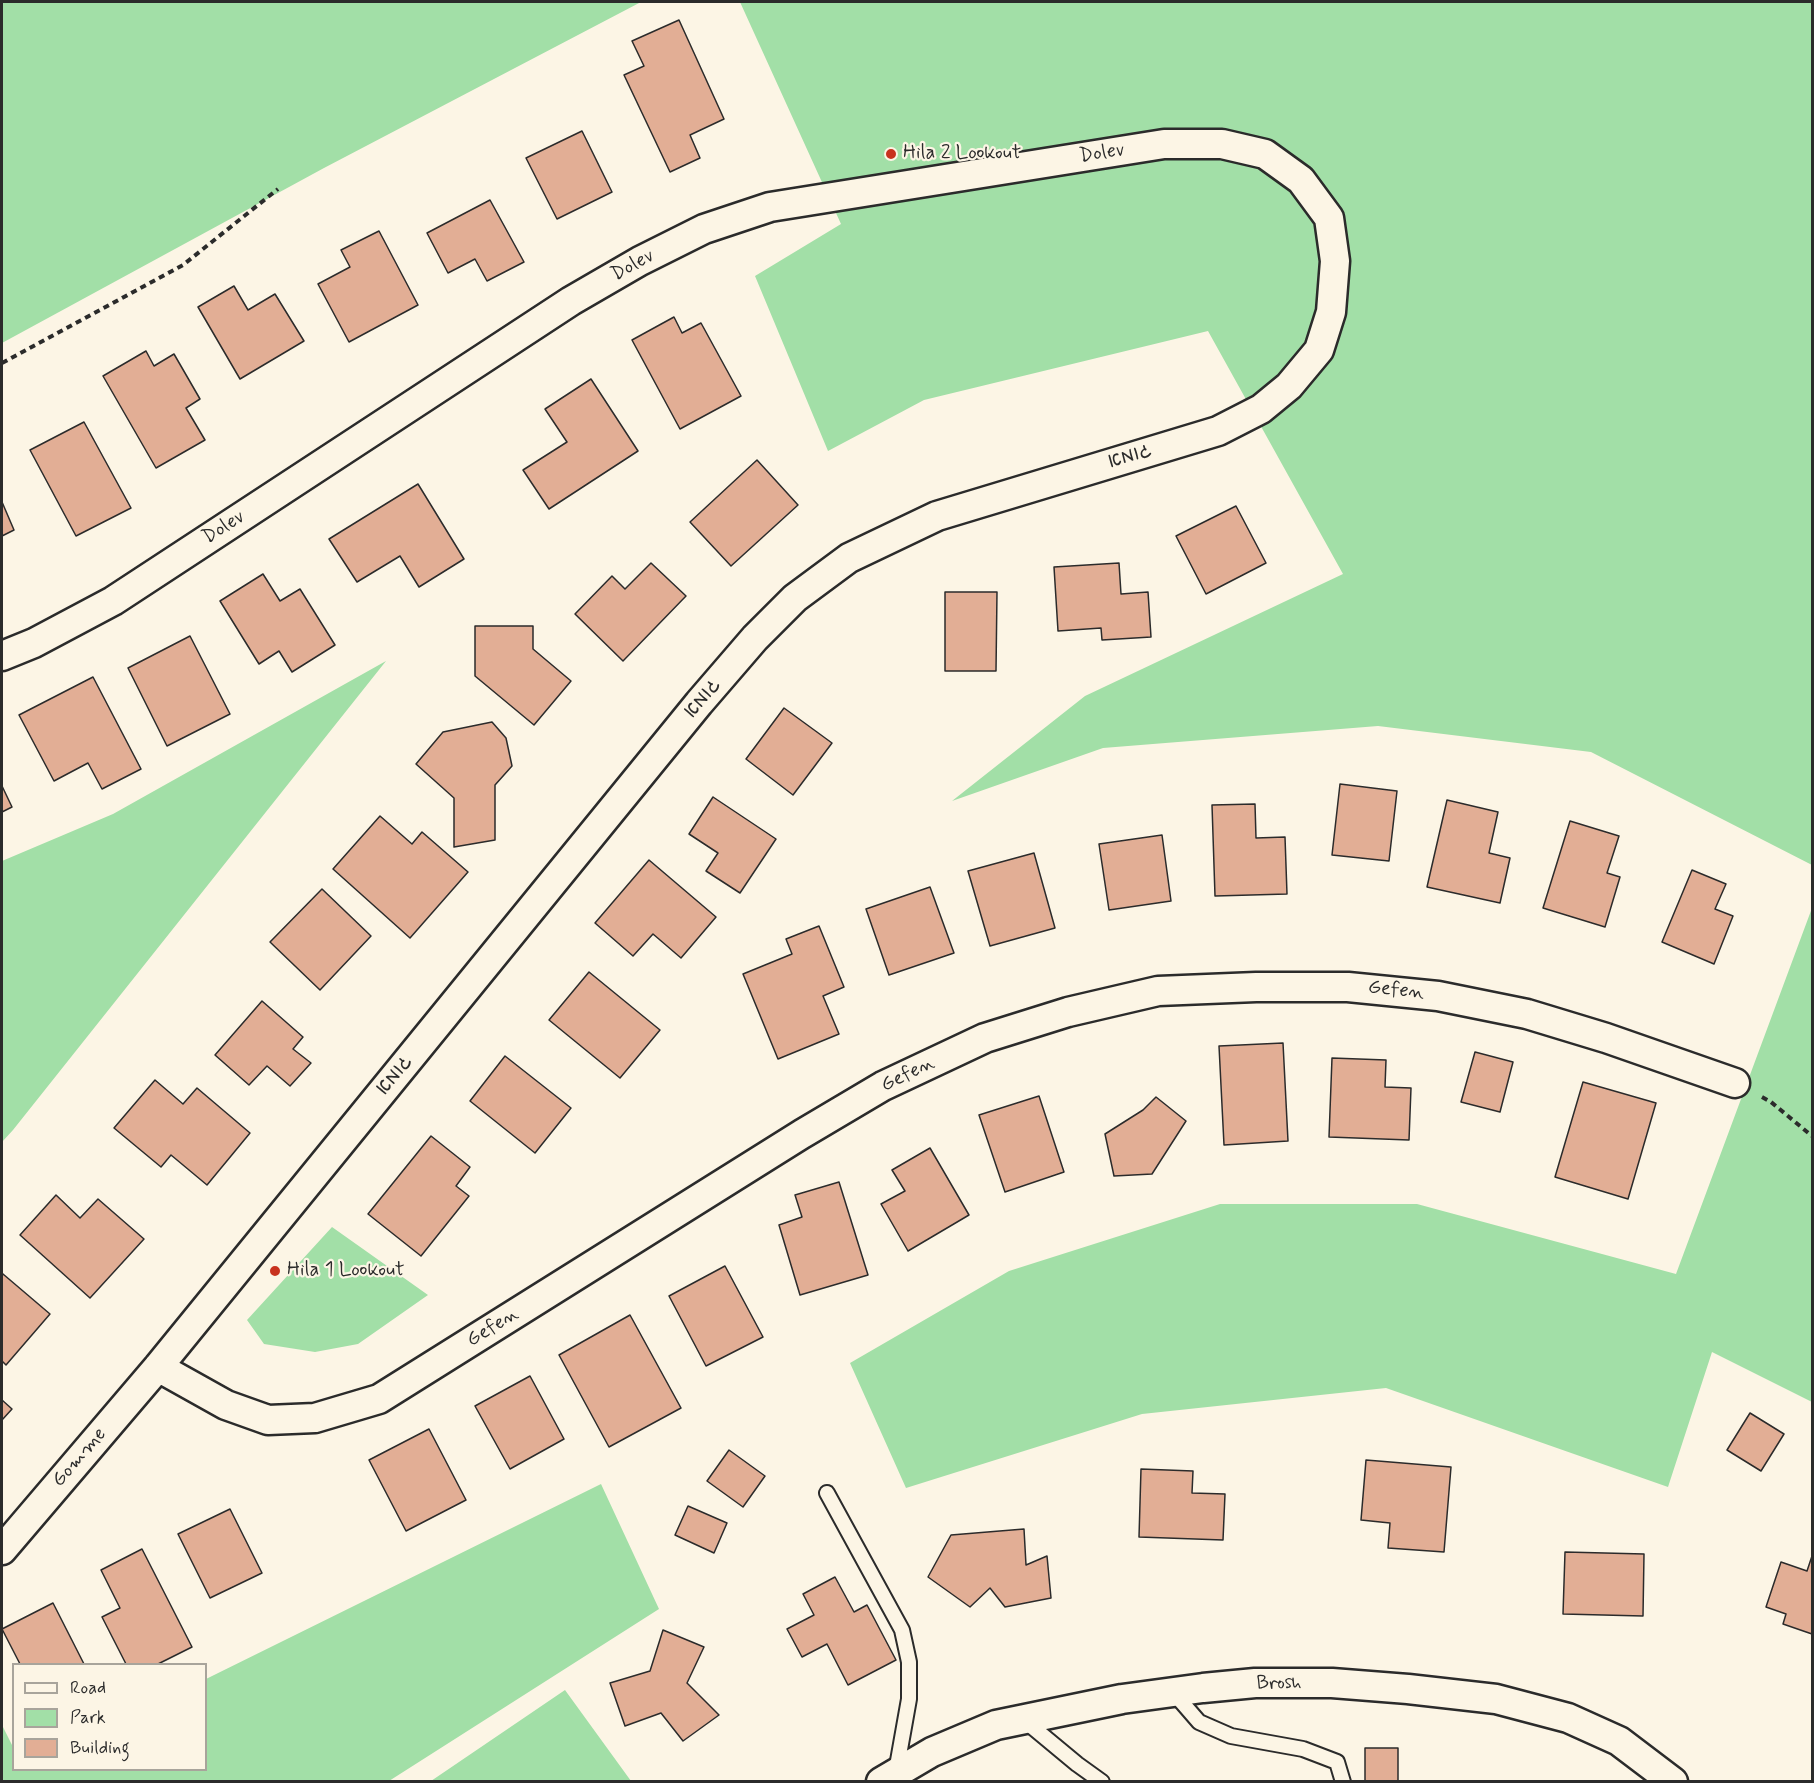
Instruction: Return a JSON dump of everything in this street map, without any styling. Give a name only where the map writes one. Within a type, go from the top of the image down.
[{"type":"street","name":"Dolev","points":[[2,656],[34,643],[113,601],[571,301],[640,261],[704,229],[770,207],[1164,144],[1222,144],[1265,154],[1301,180],[1329,218]]},
{"type":"street","name":"גומא","points":[[158,1367],[699,703],[755,638],[795,598],[849,558],[937,516],[1218,430],[1261,409],[1289,386],[1318,350],[1331,312],[1332,302],[1335,261],[1329,218]]},
{"type":"street","name":"Gefen","points":[[158,1367],[226,1405],[268,1420],[315,1418],[379,1399],[802,1134],[883,1086],[985,1038],[1068,1012],[1158,991],[1256,987],[1348,987],[1438,996],[1539,1018],[1606,1038],[1735,1083]]},
{"type":"street","name":"Gomme","points":[[2,1550],[158,1367]]},
{"type":"street","name":"Brosh","points":[[889,1777],[932,1752],[996,1725],[1023,1719],[1122,1699],[1173,1692],[1255,1683],[1332,1683],[1496,1699],[1568,1718],[1619,1741],[1673,1782]]},
{"type":"lane","points":[[827,1493],[902,1630],[909,1662],[909,1699],[889,1777]]},
{"type":"lane","points":[[1173,1692],[1199,1722],[1231,1736],[1303,1749],[1337,1762],[1343,1782]]},
{"type":"lane","points":[[1023,1719],[1102,1782]]},
{"type":"path","points":[[2,363],[183,265],[278,189]]},
{"type":"path","points":[[1735,1083],[1771,1102],[1812,1136]]},
{"type":"green space","points":[[2,2],[641,2],[324,168],[2,343]]},
{"type":"green space","points":[[740,2],[1812,2],[1812,865],[1591,752],[1378,726],[1103,748],[952,801],[1085,696],[1343,574],[1208,331],[924,400],[828,451],[755,276],[841,224]]},
{"type":"green space","points":[[386,661],[2,1142],[2,861],[113,814]]},
{"type":"green space","points":[[1812,908],[1812,1402],[1712,1352],[1668,1487],[1386,1388],[1142,1414],[906,1488],[850,1363],[1009,1271],[1220,1204],[1417,1204],[1676,1274]]},
{"type":"green space","points":[[332,1227],[428,1295],[358,1344],[315,1352],[264,1344],[247,1320]]},
{"type":"green space","points":[[601,1484],[659,1609],[389,1781],[2,1781],[2,1725],[12,1745],[12,1771],[207,1771],[207,1679]]},
{"type":"green space","points":[[565,1690],[631,1781],[431,1781]]},
{"type":"building","points":[[679,20],[724,119],[690,135],[700,158],[670,172],[624,75],[644,66],[632,41]]},
{"type":"building","points":[[582,131],[612,192],[557,219],[526,158]]},
{"type":"building","points":[[490,200],[524,262],[487,281],[475,259],[448,273],[427,233]]},
{"type":"building","points":[[379,231],[418,305],[349,342],[318,284],[350,267],[341,250]]},
{"type":"building","points":[[234,286],[248,310],[275,294],[304,341],[240,379],[198,307]]},
{"type":"building","points":[[674,317],[682,333],[701,323],[741,396],[680,429],[632,340]]},
{"type":"building","points":[[146,351],[154,366],[174,354],[200,399],[186,408],[205,440],[156,468],[103,376]]},
{"type":"building","points":[[591,379],[638,451],[549,509],[523,470],[567,442],[545,409]]},
{"type":"building","points":[[84,422],[131,508],[76,536],[30,450]]},
{"type":"building","points":[[757,460],[798,505],[731,566],[690,522]]},
{"type":"building","points":[[418,484],[464,559],[419,587],[400,556],[357,582],[329,539]]},
{"type":"building","points":[[2,502],[14,530],[2,536]]},
{"type":"building","points":[[1236,506],[1266,563],[1206,594],[1176,536]]},
{"type":"building","points":[[651,563],[686,596],[623,661],[575,614],[612,576],[625,589]]},
{"type":"building","points":[[1119,563],[1121,594],[1148,592],[1151,637],[1102,640],[1101,628],[1058,631],[1054,567]]},
{"type":"building","points":[[263,574],[280,601],[300,589],[335,645],[292,672],[279,651],[259,664],[220,601]]},
{"type":"building","points":[[945,592],[997,592],[996,671],[945,671]]},
{"type":"building","points":[[475,626],[533,626],[533,649],[571,681],[534,725],[475,676]]},
{"type":"building","points":[[190,636],[230,714],[167,746],[128,668]]},
{"type":"building","points":[[93,677],[141,769],[102,789],[88,763],[54,781],[19,715]]},
{"type":"building","points":[[784,708],[832,743],[793,795],[746,759]]},
{"type":"building","points":[[492,722],[506,738],[512,766],[495,785],[495,840],[454,847],[454,798],[416,764],[443,732]]},
{"type":"building","points":[[1340,784],[1397,791],[1389,861],[1332,855]]},
{"type":"building","points":[[2,786],[12,807],[2,812]]},
{"type":"building","points":[[713,797],[776,839],[740,893],[706,871],[718,853],[689,834]]},
{"type":"building","points":[[1447,800],[1498,812],[1489,853],[1510,858],[1500,903],[1427,887]]},
{"type":"building","points":[[1255,804],[1256,838],[1285,837],[1287,894],[1215,896],[1212,805]]},
{"type":"building","points":[[380,816],[412,844],[422,832],[468,872],[410,938],[333,869]]},
{"type":"building","points":[[1570,821],[1619,836],[1607,873],[1620,877],[1605,927],[1543,908]]},
{"type":"building","points":[[1162,835],[1171,901],[1109,910],[1099,844]]},
{"type":"building","points":[[1034,853],[1055,928],[990,946],[968,871]]},
{"type":"building","points":[[649,860],[716,917],[681,958],[653,934],[633,956],[595,923]]},
{"type":"building","points":[[1692,870],[1726,884],[1715,909],[1733,916],[1714,964],[1662,942]]},
{"type":"building","points":[[930,887],[954,953],[889,975],[866,909]]},
{"type":"building","points":[[322,889],[371,936],[320,990],[270,942]]},
{"type":"building","points":[[819,926],[844,987],[823,996],[839,1034],[778,1059],[743,974],[792,954],[786,939]]},
{"type":"building","points":[[589,972],[660,1030],[620,1078],[549,1020]]},
{"type":"building","points":[[262,1001],[303,1037],[293,1049],[311,1063],[290,1086],[267,1066],[249,1085],[215,1055]]},
{"type":"building","points":[[1283,1043],[1288,1141],[1224,1145],[1219,1046]]},
{"type":"building","points":[[1475,1052],[1513,1062],[1500,1112],[1461,1102]]},
{"type":"building","points":[[505,1056],[571,1108],[535,1153],[470,1101]]},
{"type":"building","points":[[1332,1058],[1386,1060],[1385,1087],[1411,1088],[1409,1140],[1329,1137]]},
{"type":"building","points":[[155,1080],[183,1104],[197,1088],[250,1133],[207,1185],[171,1155],[161,1167],[114,1128]]},
{"type":"building","points":[[1583,1082],[1656,1103],[1628,1199],[1555,1177]]},
{"type":"building","points":[[1039,1096],[1064,1172],[1005,1192],[979,1115]]},
{"type":"building","points":[[1156,1097],[1186,1121],[1152,1174],[1114,1176],[1105,1134],[1143,1110]]},
{"type":"building","points":[[431,1136],[470,1167],[456,1186],[469,1196],[421,1256],[368,1214]]},
{"type":"building","points":[[930,1148],[969,1215],[908,1251],[881,1204],[905,1191],[892,1170]]},
{"type":"building","points":[[839,1182],[868,1275],[800,1295],[779,1225],[802,1217],[795,1195]]},
{"type":"building","points":[[56,1195],[80,1218],[98,1199],[144,1239],[90,1298],[20,1235]]},
{"type":"building","points":[[725,1266],[763,1337],[706,1366],[669,1296]]},
{"type":"building","points":[[3,1274],[50,1314],[6,1365],[2,1361]]},
{"type":"building","points":[[630,1315],[681,1408],[609,1447],[559,1355]]},
{"type":"building","points":[[530,1376],[564,1439],[510,1469],[475,1406]]},
{"type":"building","points":[[2,1400],[12,1409],[2,1420]]},
{"type":"building","points":[[1750,1413],[1784,1434],[1761,1471],[1727,1450]]},
{"type":"building","points":[[429,1429],[466,1500],[406,1531],[369,1460]]},
{"type":"building","points":[[729,1450],[765,1476],[743,1507],[707,1481]]},
{"type":"building","points":[[1366,1460],[1451,1467],[1444,1552],[1388,1548],[1390,1523],[1361,1520]]},
{"type":"building","points":[[1141,1469],[1193,1471],[1192,1493],[1225,1494],[1223,1540],[1139,1537]]},
{"type":"building","points":[[688,1506],[727,1523],[714,1553],[675,1535]]},
{"type":"building","points":[[230,1509],[262,1573],[210,1598],[178,1534]]},
{"type":"building","points":[[1024,1529],[1026,1565],[1047,1556],[1051,1598],[1005,1607],[990,1588],[970,1607],[928,1577],[951,1535]]},
{"type":"building","points":[[142,1549],[192,1647],[160,1663],[125,1663],[102,1617],[120,1608],[101,1570]]},
{"type":"building","points":[[1565,1552],[1644,1554],[1643,1616],[1563,1614]]},
{"type":"building","points":[[1812,1556],[1812,1634],[1783,1624],[1786,1614],[1766,1607],[1781,1562],[1807,1571]]},
{"type":"building","points":[[835,1577],[854,1612],[867,1605],[896,1660],[848,1685],[827,1644],[802,1657],[787,1629],[814,1615],[803,1594]]},
{"type":"building","points":[[53,1603],[83,1663],[19,1663],[2,1629]]},
{"type":"building","points":[[663,1630],[704,1647],[687,1683],[719,1715],[683,1741],[661,1713],[625,1726],[610,1683],[650,1671]]},
{"type":"building","points":[[1365,1748],[1398,1748],[1398,1782],[1365,1782]]},
{"type":"place","name":"Hila 2 Lookout","points":[[891,154]]},
{"type":"place","name":"Hila 1 Lookout","points":[[275,1271]]}]
